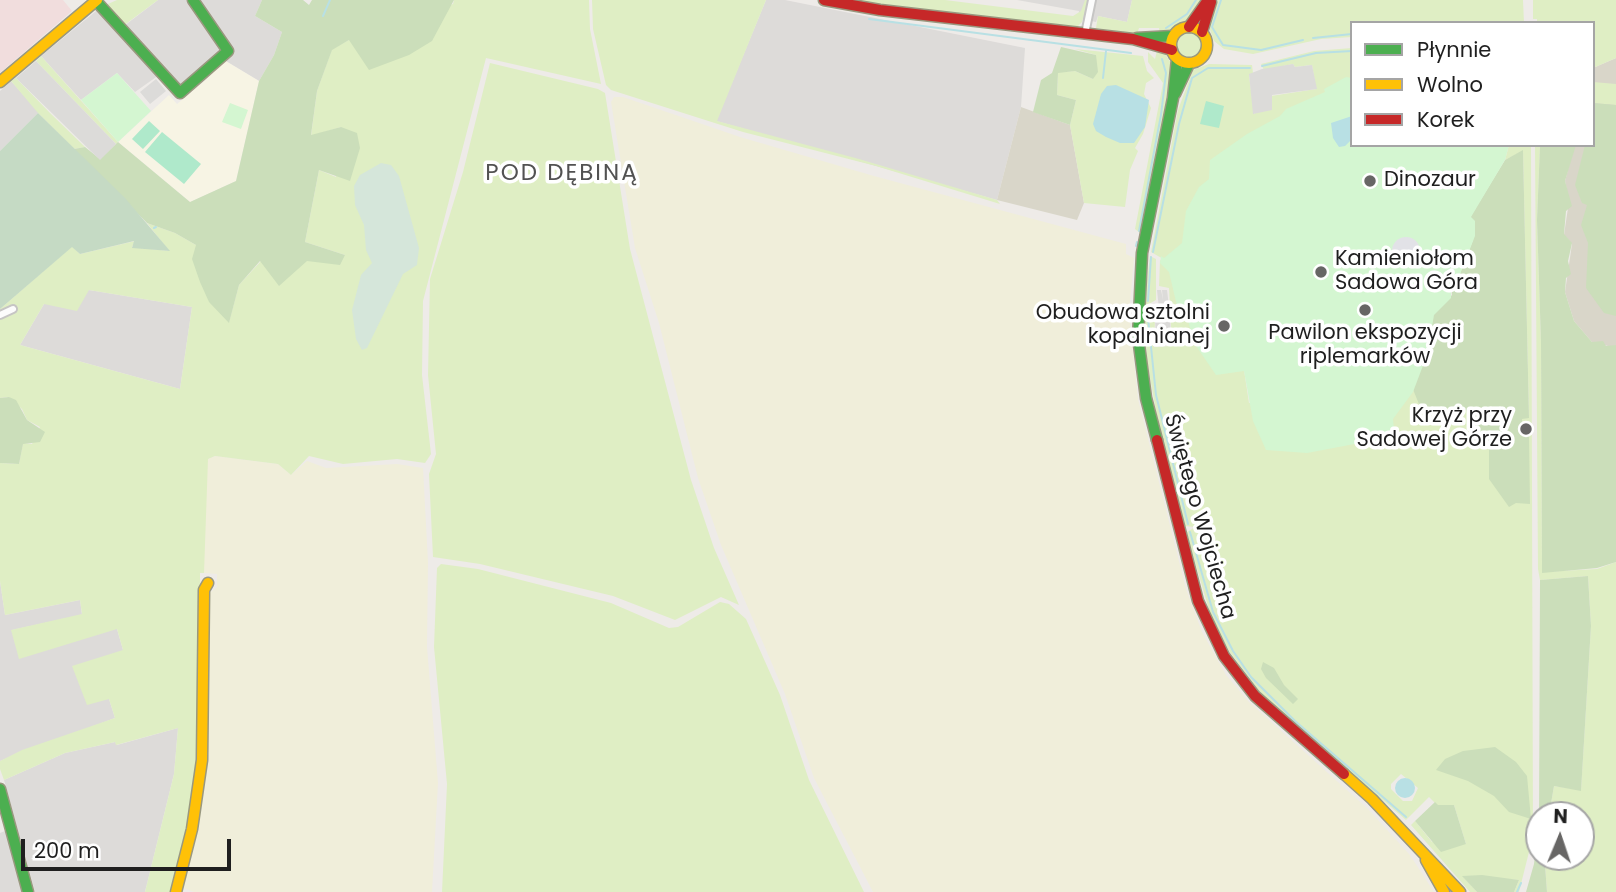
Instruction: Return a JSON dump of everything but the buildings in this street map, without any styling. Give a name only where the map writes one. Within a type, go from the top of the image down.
[{"type":"street","points":[[0,82],[96,0],[176,92],[180,93],[228,51],[222,38],[193,0]]},
{"type":"street","points":[[824,0],[880,10],[1133,39],[1173,36],[1189,27],[1210,0]]},
{"type":"street","points":[[1086,34],[1092,0]]},
{"type":"street","points":[[1202,32],[1210,0]]},
{"type":"street","points":[[1133,39],[1174,54],[1189,64],[1200,60],[1207,51],[1208,42],[1202,32],[1189,27]]},
{"type":"street","points":[[1173,36],[1174,54]]},
{"type":"street","name":"Świętego Wojciecha","points":[[1174,54],[1173,98],[1142,253],[1138,337],[1146,398],[1198,601],[1224,656],[1255,696],[1372,799],[1460,892]]},
{"type":"street","name":"Świętego Wojciecha","points":[[1173,98],[1189,64]]},
{"type":"street","points":[[0,315],[13,309]]},
{"type":"street","points":[[176,892],[187,853],[199,783],[204,716],[204,590],[208,583]]},
{"type":"street","points":[[0,789],[28,892]]},
{"type":"street","points":[[1419,847],[1444,892]]},
{"type":"shaded area","points":[[0,0],[63,0],[72,11],[0,73]]},
{"type":"shaded area","points":[[158,0],[262,0],[255,16],[282,32],[274,55],[259,81],[224,60],[174,93],[159,75],[135,92],[117,73],[81,100],[41,56],[101,7],[120,29]]},
{"type":"shaded area","points":[[766,0],[785,0],[1025,48],[1021,107],[997,200],[716,121]]},
{"type":"shaded area","points":[[1017,0],[1132,0],[1127,22],[1098,16],[1096,22],[1078,18],[1079,11]]},
{"type":"shaded area","points":[[1616,58],[1616,345],[1612,347],[1592,342],[1574,321],[1565,292],[1572,244],[1564,235],[1569,201],[1565,181],[1574,147],[1595,147],[1595,67]]},
{"type":"shaded area","points":[[224,60],[259,81],[236,181],[190,202],[118,142],[169,95],[177,104],[207,79]]},
{"type":"shaded area","points":[[36,61],[116,144],[100,160],[16,78]]},
{"type":"shaded area","points":[[1293,64],[1295,67],[1312,65],[1317,89],[1272,95],[1272,110],[1253,114],[1249,74]]},
{"type":"shaded area","points":[[156,79],[166,91],[150,104],[140,92]]},
{"type":"shaded area","points":[[11,81],[39,112],[0,151],[0,91]]},
{"type":"shaded area","points":[[614,97],[623,97],[740,137],[874,176],[1126,244],[1126,254],[1134,258],[1129,313],[1138,399],[1186,589],[1202,632],[1226,675],[1249,702],[1368,809],[1410,855],[1434,892],[873,892],[814,778],[785,694],[721,545],[698,478],[659,323],[635,248],[611,102]]},
{"type":"shaded area","points":[[1021,107],[1070,125],[1084,203],[1077,220],[997,200]]},
{"type":"shaded area","points":[[1406,237],[1416,241],[1420,251],[1416,261],[1406,265],[1396,261],[1392,251],[1396,241]]},
{"type":"shaded area","points":[[89,290],[192,307],[180,389],[20,345],[44,304]]},
{"type":"shaded area","points":[[1157,290],[1161,290],[1163,300],[1162,290],[1167,290],[1170,315],[1165,316],[1170,318],[1171,343],[1167,345],[1157,344],[1155,320],[1160,318]]},
{"type":"shaded area","points":[[215,456],[278,464],[291,475],[307,461],[326,468],[397,464],[423,468],[428,562],[427,647],[438,783],[432,892],[194,892],[181,887],[199,818],[204,781],[208,713],[207,595],[217,587],[217,574],[204,573],[204,526],[206,470],[208,459]]},
{"type":"shaded area","points":[[0,581],[5,615],[80,600],[82,615],[12,630],[117,629],[123,650],[109,699],[115,718],[0,761]]},
{"type":"shaded area","points":[[178,728],[174,774],[145,892],[35,892],[4,780],[65,753],[115,742],[117,745]]},
{"type":"shaded area","points":[[5,831],[23,892],[0,892],[0,833]]},
{"type":"green space","points":[[117,0],[158,0],[119,29],[101,7]]},
{"type":"green space","points":[[262,0],[303,0],[309,5],[312,0],[454,0],[432,41],[409,55],[369,70],[349,40],[332,50],[317,91],[311,135],[341,127],[357,133],[360,148],[350,181],[319,170],[305,242],[345,255],[340,265],[307,261],[279,286],[260,261],[239,285],[229,323],[209,302],[200,282],[192,259],[196,245],[175,233],[147,223],[74,149],[85,147],[100,159],[118,142],[190,202],[236,181],[259,81],[274,55],[282,32],[255,16]]},
{"type":"green space","points":[[454,0],[589,0],[590,29],[601,84],[486,58],[423,301],[422,375],[431,454],[425,463],[397,459],[343,464],[309,456],[291,475],[278,464],[215,456],[208,459],[204,573],[200,573],[200,746],[192,817],[173,892],[145,892],[174,774],[178,728],[116,745],[115,742],[65,753],[4,780],[0,769],[0,761],[22,750],[115,718],[109,699],[87,705],[72,666],[123,650],[117,629],[19,659],[11,630],[82,614],[80,600],[5,615],[0,581],[0,463],[19,464],[23,443],[32,444],[40,427],[27,420],[22,409],[9,397],[0,398],[0,309],[72,246],[80,254],[135,241],[132,247],[169,251],[147,223],[175,233],[196,245],[229,322],[239,285],[261,261],[307,260],[345,255],[305,242],[319,170],[336,177],[341,127],[311,136],[317,91],[332,49],[349,40],[453,4]],"holes":[[[89,290],[192,307],[180,389],[20,345],[44,304],[77,311]]]},
{"type":"green space","points":[[592,0],[766,0],[717,121],[859,159],[997,200],[1000,204],[876,166],[743,132],[611,90],[606,85],[593,29]]},
{"type":"green space","points":[[848,0],[945,0],[1073,16],[1081,11],[1085,0],[1088,0],[1082,22],[1077,27]]},
{"type":"green space","points":[[1132,0],[1203,0],[1186,24],[1169,33],[1160,35],[1159,28],[1139,28],[1137,34],[1096,28],[1098,16],[1127,22]]},
{"type":"green space","points":[[1218,0],[1523,0],[1524,21],[1350,21],[1350,37],[1321,39],[1253,54],[1224,49],[1214,41],[1209,27]]},
{"type":"green space","points":[[1533,0],[1616,0],[1616,58],[1595,67],[1595,21],[1533,19]]},
{"type":"green space","points":[[1190,32],[1199,36],[1203,45],[1199,54],[1190,58],[1181,54],[1177,45],[1181,36]]},
{"type":"green space","points":[[1061,47],[1096,55],[1098,72],[1093,79],[1075,71],[1058,73],[1057,95],[1076,100],[1070,125],[1033,112],[1041,80],[1052,73]]},
{"type":"green space","points":[[1350,48],[1350,82],[1172,264],[1151,252],[1178,110],[1193,70],[1209,64],[1252,65],[1253,73],[1249,75],[1254,114],[1271,96],[1316,89],[1312,65],[1295,67],[1293,64],[1264,70],[1261,64],[1314,51]]},
{"type":"green space","points":[[1075,49],[1143,56],[1147,71],[1154,78],[1146,83],[1144,94],[1151,108],[1143,134],[1135,148],[1138,151],[1130,170],[1125,207],[1084,203],[1070,125],[1076,100],[1057,95],[1058,72],[1075,71],[1093,79],[1096,55]]},
{"type":"green space","points":[[1157,51],[1165,54],[1171,63],[1170,72],[1174,73],[1140,233],[1135,229],[1163,83],[1148,62],[1148,52],[1155,59]]},
{"type":"green space","points":[[41,56],[118,142],[116,144],[36,61]]},
{"type":"green space","points":[[490,63],[598,89],[605,93],[630,249],[691,480],[714,548],[739,605],[721,597],[675,620],[613,596],[480,564],[433,557],[429,474],[436,454],[428,375],[430,279],[463,172]]},
{"type":"green space","points":[[117,73],[151,111],[118,142],[81,100]]},
{"type":"green space","name":"Kamieniołom Sadowa Góra","points":[[1346,77],[1350,78],[1350,147],[1508,147],[1505,160],[1471,217],[1475,221],[1475,236],[1457,282],[1451,283],[1451,298],[1434,315],[1427,355],[1413,392],[1393,419],[1394,430],[1372,444],[1365,442],[1307,453],[1266,450],[1253,421],[1244,371],[1216,375],[1194,343],[1186,313],[1178,310],[1169,272],[1160,263],[1161,256],[1164,258],[1182,243],[1186,211],[1199,187],[1209,179],[1210,160],[1247,134],[1280,116],[1286,109],[1325,92],[1324,89]]},
{"type":"green space","points":[[16,78],[85,147],[74,149],[38,113],[11,81]]},
{"type":"green space","points":[[1595,82],[1616,84],[1616,105],[1595,103]]},
{"type":"green space","points":[[1206,101],[1224,106],[1219,128],[1200,124]]},
{"type":"green space","points":[[230,103],[248,110],[241,129],[222,122]]},
{"type":"green space","points":[[1595,103],[1616,105],[1616,316],[1604,313],[1586,288],[1588,243],[1581,225],[1587,205],[1582,203],[1575,185],[1584,147],[1595,147]]},
{"type":"green space","points":[[38,113],[125,198],[170,251],[132,248],[134,241],[80,254],[72,247],[0,309],[0,151]]},
{"type":"green space","points":[[149,121],[160,131],[143,149],[132,139]]},
{"type":"green space","points":[[162,132],[201,164],[184,184],[145,152]]},
{"type":"green space","points":[[1508,147],[1531,147],[1533,801],[1525,801],[1525,868],[1519,892],[1514,892],[1519,880],[1463,876],[1477,892],[1470,892],[1411,825],[1415,821],[1432,842],[1466,844],[1454,805],[1437,805],[1429,797],[1406,820],[1260,692],[1229,651],[1210,613],[1187,532],[1195,527],[1185,526],[1157,417],[1147,361],[1144,317],[1154,314],[1159,318],[1155,319],[1154,347],[1172,346],[1169,288],[1159,286],[1160,260],[1176,269],[1244,370],[1249,403],[1412,387],[1471,412],[1473,442],[1529,434],[1522,434],[1522,418],[1529,418],[1523,151],[1505,160]],"holes":[[[1401,774],[1418,788],[1412,801],[1403,801],[1391,789],[1391,784]]]},
{"type":"green space","points":[[1535,147],[1540,147],[1537,220],[1541,343],[1542,572],[1597,569],[1616,562],[1616,892],[1547,892],[1545,871],[1595,871],[1595,801],[1551,801],[1554,786],[1581,790],[1591,626],[1588,576],[1540,580]]},
{"type":"green space","points":[[1540,147],[1575,147],[1565,181],[1572,206],[1566,211],[1564,234],[1572,243],[1568,261],[1571,274],[1566,278],[1565,292],[1574,321],[1592,342],[1603,341],[1606,346],[1616,345],[1616,562],[1597,568],[1542,573],[1541,343],[1537,220]]},
{"type":"green space","points":[[1523,150],[1529,418],[1522,419],[1523,434],[1529,435],[1530,504],[1516,503],[1509,507],[1489,479],[1489,445],[1473,442],[1471,412],[1458,408],[1421,409],[1412,387],[1275,391],[1481,186],[1432,316],[1452,295],[1451,283],[1457,281],[1473,240],[1470,217],[1505,160]]},
{"type":"green space","points":[[381,163],[391,165],[399,176],[419,248],[417,265],[403,274],[367,348],[362,350],[356,339],[352,310],[361,275],[372,263],[366,250],[364,225],[355,205],[354,186],[360,175]]},
{"type":"green space","points":[[1150,256],[1156,259],[1156,300],[1147,305],[1144,304]]},
{"type":"green space","points":[[9,397],[16,400],[27,420],[45,432],[40,442],[23,444],[19,464],[0,463],[0,398]]},
{"type":"green space","points":[[441,564],[478,569],[611,603],[669,628],[678,627],[720,602],[729,604],[746,619],[780,695],[809,780],[864,892],[442,892],[447,784],[434,647],[437,568]]},
{"type":"green space","points":[[1588,576],[1591,626],[1581,791],[1554,786],[1551,801],[1539,801],[1540,580]]},
{"type":"green space","points":[[1263,662],[1274,668],[1284,685],[1298,699],[1293,704],[1266,678],[1261,669]]},
{"type":"green space","points":[[1495,747],[1516,762],[1527,776],[1529,801],[1525,801],[1525,817],[1509,812],[1494,796],[1468,781],[1436,770],[1445,759],[1463,751]]},
{"type":"green space","points":[[1435,802],[1438,805],[1454,805],[1466,844],[1441,852],[1415,821]]},
{"type":"green space","points":[[1532,871],[1545,871],[1547,892],[1526,892]]},
{"type":"green space","points":[[1482,875],[1519,880],[1514,892],[1477,892],[1462,876]]},
{"type":"water","points":[[1116,85],[1149,100],[1145,127],[1134,143],[1120,143],[1106,137],[1096,131],[1093,124],[1101,94],[1107,86]]},
{"type":"water","points":[[1350,117],[1350,141],[1345,146],[1339,147],[1333,138],[1331,123]]},
{"type":"water","points":[[1401,778],[1409,778],[1415,788],[1409,798],[1401,798],[1395,792],[1395,784]]},
{"type":"waterway","points":[[323,16],[330,0]]},
{"type":"waterway","points":[[1166,28],[1187,14],[1196,0]]},
{"type":"waterway","points":[[1221,0],[1212,27],[1223,45],[1261,50],[1303,40]]},
{"type":"waterway","points":[[869,19],[1131,53]]},
{"type":"waterway","points":[[1313,38],[1350,34]]},
{"type":"waterway","points":[[1103,78],[1106,51]]},
{"type":"waterway","points":[[1262,66],[1316,53],[1350,51]]},
{"type":"waterway","points":[[1139,231],[1161,115],[1166,73],[1162,59]]},
{"type":"waterway","points":[[1153,252],[1179,124],[1192,78],[1208,68],[1250,68]]},
{"type":"waterway","points":[[1136,246],[1137,242]]},
{"type":"waterway","points":[[1148,301],[1151,257]]},
{"type":"waterway","points":[[1148,318],[1156,395],[1188,524]]},
{"type":"waterway","points":[[1190,532],[1213,612],[1233,651],[1251,677],[1295,721],[1406,817]]},
{"type":"waterway","points":[[1517,892],[1521,883]]},
{"type":"traffic: fast","points":[[96,1],[180,93],[228,51],[193,0]]},
{"type":"traffic: fast","points":[[1137,38],[1173,36]]},
{"type":"traffic: fast","points":[[1157,440],[1146,398],[1138,337],[1142,253],[1173,98],[1177,59]]},
{"type":"traffic: fast","points":[[1175,94],[1189,64]]},
{"type":"traffic: fast","points":[[0,789],[28,892]]},
{"type":"traffic: slow","points":[[0,82],[97,0]]},
{"type":"traffic: slow","points":[[1189,27],[1202,32],[1207,45],[1202,58],[1189,63],[1176,58],[1171,45],[1176,32],[1189,27]]},
{"type":"traffic: slow","points":[[176,892],[192,829],[202,760],[204,590],[208,583]]},
{"type":"traffic: slow","points":[[1344,774],[1372,799],[1460,892]]},
{"type":"traffic: slow","points":[[1426,860],[1444,892]]},
{"type":"traffic: jam","points":[[824,0],[880,10],[1133,39],[1172,50]]},
{"type":"traffic: jam","points":[[1189,27],[1208,0]]},
{"type":"traffic: jam","points":[[1202,32],[1211,2]]},
{"type":"traffic: jam","points":[[1157,440],[1198,601],[1224,656],[1255,696],[1344,774]]},
{"type":"place","name":"Dinozaur","points":[[1370,181]]},
{"type":"place","name":"Kamieniołom Sadowa Góra","points":[[1321,272]]},
{"type":"place","name":"Pawilon ekspozycji riplemarków","points":[[1365,310]]},
{"type":"place","name":"Obudowa sztolni kopalnianej","points":[[1224,326]]},
{"type":"place","name":"Krzyż przy Sadowej Górze","points":[[1526,429]]},
{"type":"district","name":"POD DĘBINĄ","points":[[562,174]]}]
